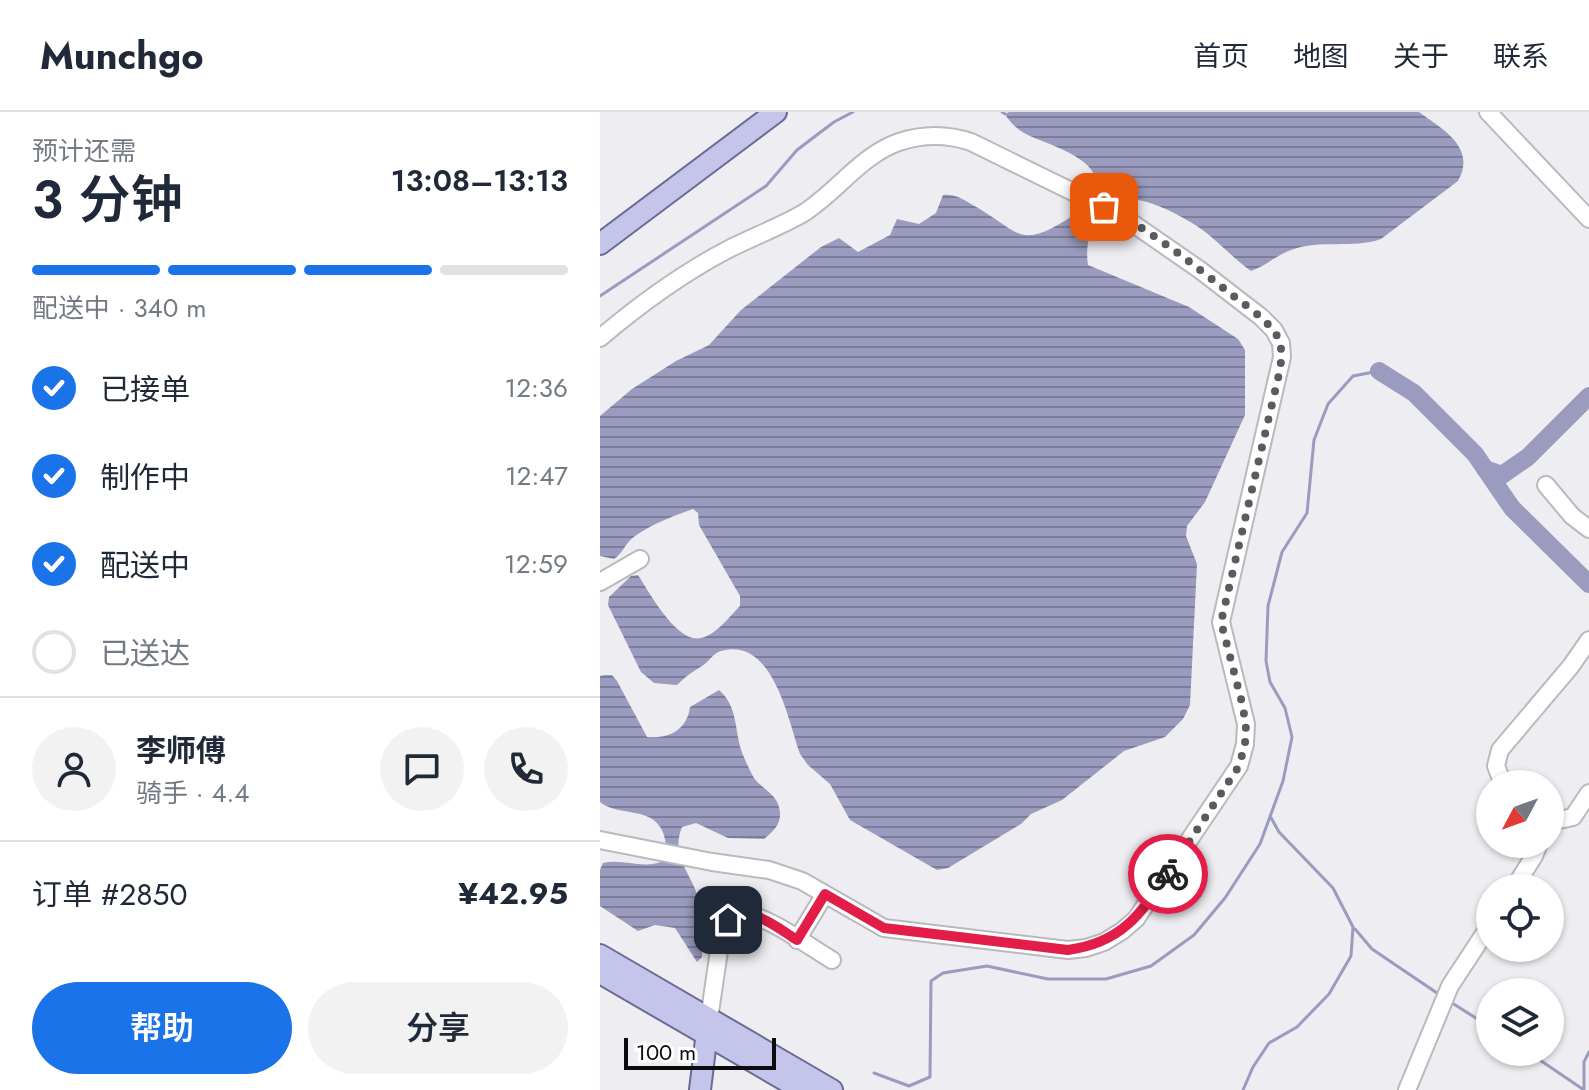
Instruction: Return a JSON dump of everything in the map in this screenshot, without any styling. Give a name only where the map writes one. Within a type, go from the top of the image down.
[{"type":"main road","points":[[600,244],[776,112]]},
{"type":"main road","points":[[600,955],[802,1090]]},
{"type":"main road","points":[[600,973],[832,1090]]},
{"type":"main road","points":[[700,1090],[708,1027]]},
{"type":"street","points":[[1488,112],[1589,219]]},
{"type":"street","points":[[600,338],[647,299],[711,260],[801,214],[885,148],[919,137],[953,136],[1122,216],[1261,317],[1281,343],[1280,370],[1221,622],[1246,724],[1245,744],[1239,766],[1136,919],[1122,931],[1104,942],[1068,950],[884,928],[802,881],[769,870],[600,840]]},
{"type":"street","points":[[1546,485],[1572,516],[1589,529]]},
{"type":"street","points":[[600,582],[640,559]]},
{"type":"street","points":[[1498,770],[1500,750],[1589,640]]},
{"type":"street","points":[[1564,819],[1573,817],[1589,793]]},
{"type":"street","points":[[797,940],[825,894]]},
{"type":"street","points":[[708,1027],[722,930],[728,920],[736,915],[745,913],[760,917],[832,960]]},
{"type":"street","points":[[1407,1090],[1450,986],[1476,946]]},
{"type":"water","points":[[1419,112],[1454,140],[1463,158],[1463,169],[1458,181],[1381,239],[1302,247],[1251,271],[1200,228],[1159,206],[1133,199],[1121,200],[1101,212],[1089,237],[1088,265],[1189,307],[1238,339],[1245,350],[1245,415],[1205,502],[1187,526],[1186,536],[1197,564],[1190,705],[1183,719],[1165,737],[1124,751],[1062,800],[1031,814],[1021,824],[948,868],[937,870],[850,820],[830,784],[800,754],[776,684],[754,656],[739,650],[718,652],[677,685],[654,683],[641,672],[608,605],[609,597],[631,576],[638,575],[673,625],[692,638],[707,636],[717,629],[740,606],[740,596],[699,525],[698,513],[693,509],[632,538],[614,559],[600,556],[600,416],[632,389],[676,361],[709,345],[741,310],[821,247],[839,238],[858,252],[890,235],[897,219],[919,224],[936,213],[943,195],[961,198],[1020,234],[1041,233],[1080,211],[1093,193],[1096,182],[1093,172],[1085,163],[1062,149],[1018,129],[1005,114]]},
{"type":"water","points":[[612,675],[617,681],[647,737],[676,731],[685,722],[690,707],[719,690],[730,704],[740,747],[751,772],[775,798],[779,807],[777,825],[764,839],[728,838],[696,823],[682,827],[680,856],[700,905],[698,933],[702,957],[697,962],[675,928],[655,925],[638,931],[600,906],[600,870],[603,863],[656,863],[663,861],[666,846],[662,830],[650,818],[607,807],[600,802],[600,676]]},
{"type":"waterway","points":[[600,296],[766,186],[797,150],[853,112]]},
{"type":"waterway","points":[[874,1073],[909,1086],[930,1077],[931,981],[943,973],[987,966],[1048,979],[1106,979],[1151,966],[1194,935],[1225,898],[1260,844],[1283,781],[1292,737],[1285,708],[1270,682],[1266,661],[1268,606],[1282,552],[1307,513],[1314,440],[1328,404],[1353,376],[1379,371]]},
{"type":"waterway","points":[[1379,371],[1414,393],[1475,454],[1512,508],[1589,584]]},
{"type":"waterway","points":[[1485,469],[1502,475],[1528,457],[1589,396]]},
{"type":"waterway","points":[[1243,1090],[1269,1043],[1297,1027],[1329,994],[1351,956],[1353,927],[1333,888],[1279,832],[1270,816]]},
{"type":"waterway","points":[[1355,929],[1372,949],[1440,995]]},
{"type":"waterway","points":[[1449,1001],[1476,1018]]},
{"type":"waterway","points":[[1584,1089],[1584,1062],[1589,1052]]},
{"type":"waterway","points":[[1549,1066],[1584,1090]]},
{"type":"way so far","points":[[1104,207],[1200,270],[1261,317],[1281,343],[1280,370],[1221,622],[1246,724],[1245,744],[1239,766],[1168,874]]},
{"type":"route","points":[[728,920],[745,913],[760,917],[797,940],[825,894],[884,928],[1068,950],[1104,942],[1122,931],[1136,919],[1168,874]]}]
